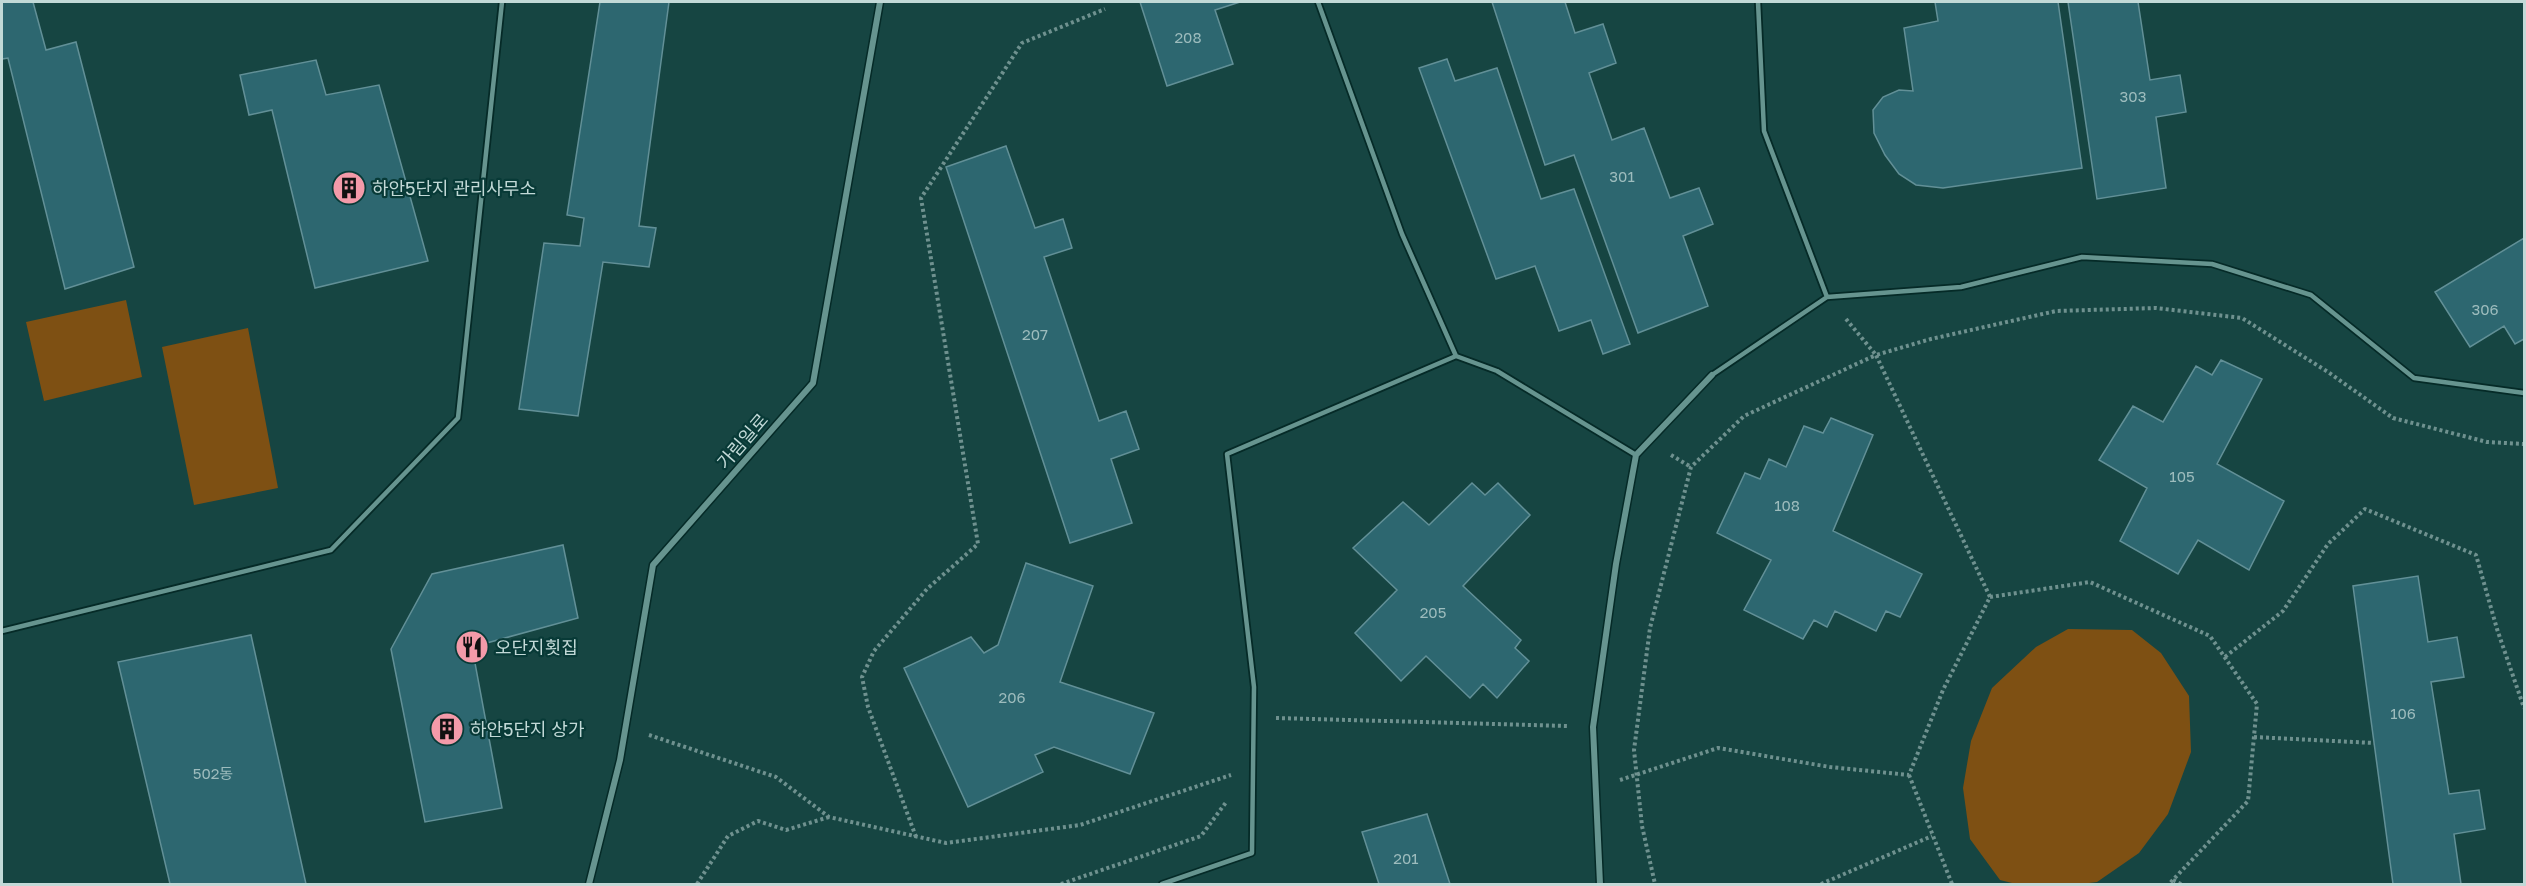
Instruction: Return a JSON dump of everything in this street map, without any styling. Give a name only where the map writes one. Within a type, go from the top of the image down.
[{"type":"street","name":"가림일로","points":[[589,885],[620,760],[653,565],[813,383],[880,2]]},
{"type":"street","points":[[1600,885],[1593,727],[1617,564],[1636,456],[1712,375]]},
{"type":"lane","points":[[2,632],[331,550],[458,417],[502,2]]},
{"type":"lane","points":[[1318,2],[1402,234],[1456,356]]},
{"type":"lane","points":[[1758,2],[1764,131],[1827,297]]},
{"type":"lane","points":[[1712,375],[1827,297],[1961,287],[2082,256],[2212,264],[2311,295],[2414,378],[2524,393]]},
{"type":"lane","points":[[1162,885],[1252,853],[1254,687],[1227,454],[1456,356],[1497,371],[1636,456]]},
{"type":"path","points":[[916,837],[868,707],[862,677],[874,651],[927,589],[978,544],[921,198],[1022,43],[1105,9]]},
{"type":"path","points":[[1827,297],[1876,355],[1990,597]]},
{"type":"path","points":[[1654,885],[1642,826],[1634,750],[1650,628],[1691,467],[1744,416],[1876,355],[1931,339],[2056,311],[2156,308],[2242,318],[2328,372],[2393,418],[2487,442],[2524,444]]},
{"type":"path","points":[[2225,657],[2283,611],[2328,544],[2365,509],[2476,555],[2497,629],[2524,708]]},
{"type":"path","points":[[1990,597],[2090,582],[2210,636],[2257,704],[2248,801],[2169,885]]},
{"type":"path","points":[[1950,884],[1910,775],[1942,690],[1990,597]]},
{"type":"path","points":[[1254,717],[1593,727]]},
{"type":"path","points":[[626,728],[776,777],[829,817],[946,843],[1080,825],[1253,767]]},
{"type":"path","points":[[2254,737],[2374,743]]},
{"type":"path","points":[[1635,775],[1718,748],[1830,767],[1910,775]]},
{"type":"path","points":[[1061,885],[1201,836],[1253,767]]},
{"type":"path","points":[[696,885],[728,836],[758,821],[786,830],[829,817]]},
{"type":"path","points":[[1821,885],[1932,836]]},
{"type":"path","points":[[2173,880],[2181,885]]},
{"type":"shaded area","points":[[126,300],[142,377],[44,401],[26,322]]},
{"type":"shaded area","points":[[248,328],[278,488],[194,505],[162,347]]},
{"type":"shaded area","points":[[2068,629],[2132,630],[2161,653],[2189,696],[2191,752],[2168,814],[2139,853],[2097,882],[2016,884],[2000,880],[1970,839],[1963,788],[1971,741],[1992,688],[2036,647]]},
{"type":"building","points":[[2,2],[33,2],[46,50],[76,42],[134,267],[65,289],[8,58],[2,59]]},
{"type":"building","points":[[600,2],[669,2],[639,226],[656,228],[649,267],[603,262],[578,416],[519,409],[544,243],[580,246],[584,218],[567,215]]},
{"type":"building","points":[[1140,2],[1240,2],[1215,10],[1233,64],[1167,86]]},
{"type":"building","points":[[1492,2],[1565,2],[1575,33],[1603,24],[1616,63],[1589,73],[1612,140],[1644,128],[1670,198],[1699,188],[1713,224],[1683,236],[1708,306],[1638,333],[1574,155],[1545,165]]},
{"type":"building","points":[[1935,2],[2058,2],[2082,168],[1943,188],[1916,185],[1899,174],[1885,155],[1874,133],[1873,110],[1883,97],[1899,90],[1913,91],[1904,28],[1938,21]]},
{"type":"building","points":[[2068,2],[2138,2],[2150,80],[2180,75],[2186,112],[2156,117],[2166,188],[2097,199]]},
{"type":"building","points":[[1447,59],[1455,81],[1497,68],[1541,199],[1574,189],[1630,344],[1603,354],[1591,320],[1559,331],[1535,266],[1496,279],[1419,68]]},
{"type":"building","name":"하안5단지 관리사무소","points":[[316,60],[326,95],[379,85],[428,261],[315,288],[272,110],[249,115],[240,75]]},
{"type":"building","points":[[1006,146],[1035,228],[1063,219],[1072,248],[1044,257],[1099,421],[1126,411],[1139,449],[1111,459],[1132,523],[1070,543],[946,167]]},
{"type":"building","points":[[2524,238],[2524,339],[2515,344],[2504,326],[2470,347],[2435,292]]},
{"type":"building","points":[[2221,360],[2262,379],[2217,464],[2284,501],[2249,570],[2198,540],[2178,574],[2120,541],[2147,488],[2099,460],[2133,406],[2163,422],[2196,366],[2212,375]]},
{"type":"building","points":[[1831,418],[1873,435],[1833,531],[1922,574],[1900,617],[1886,611],[1876,631],[1835,611],[1827,627],[1814,620],[1803,639],[1744,610],[1771,560],[1717,533],[1745,473],[1760,479],[1769,459],[1786,467],[1804,426],[1823,433]]},
{"type":"building","points":[[1472,483],[1485,495],[1498,483],[1530,515],[1463,586],[1521,640],[1515,648],[1529,661],[1497,698],[1483,684],[1470,698],[1426,656],[1401,681],[1355,633],[1397,590],[1353,548],[1403,502],[1429,525]]},
{"type":"building","name":"하안5단지 상가","points":[[563,545],[578,618],[472,647],[502,808],[425,822],[391,649],[432,574]]},
{"type":"building","points":[[1026,563],[1093,586],[1060,682],[1154,713],[1130,774],[1054,747],[1035,755],[1043,772],[968,807],[904,668],[971,637],[984,653],[998,645]]},
{"type":"building","points":[[2418,576],[2428,642],[2457,637],[2464,677],[2431,682],[2449,794],[2479,790],[2485,829],[2454,834],[2461,884],[2393,884],[2353,586]]},
{"type":"building","points":[[251,635],[306,884],[170,884],[118,662]]},
{"type":"building","points":[[1427,814],[1450,884],[1379,884],[1362,832]]},
{"type":"place","name":"하안5단지 관리사무소","points":[[349,188]]},
{"type":"place","name":"오단지횟집","points":[[472,647]]},
{"type":"place","name":"하안5단지 상가","points":[[447,729]]}]
